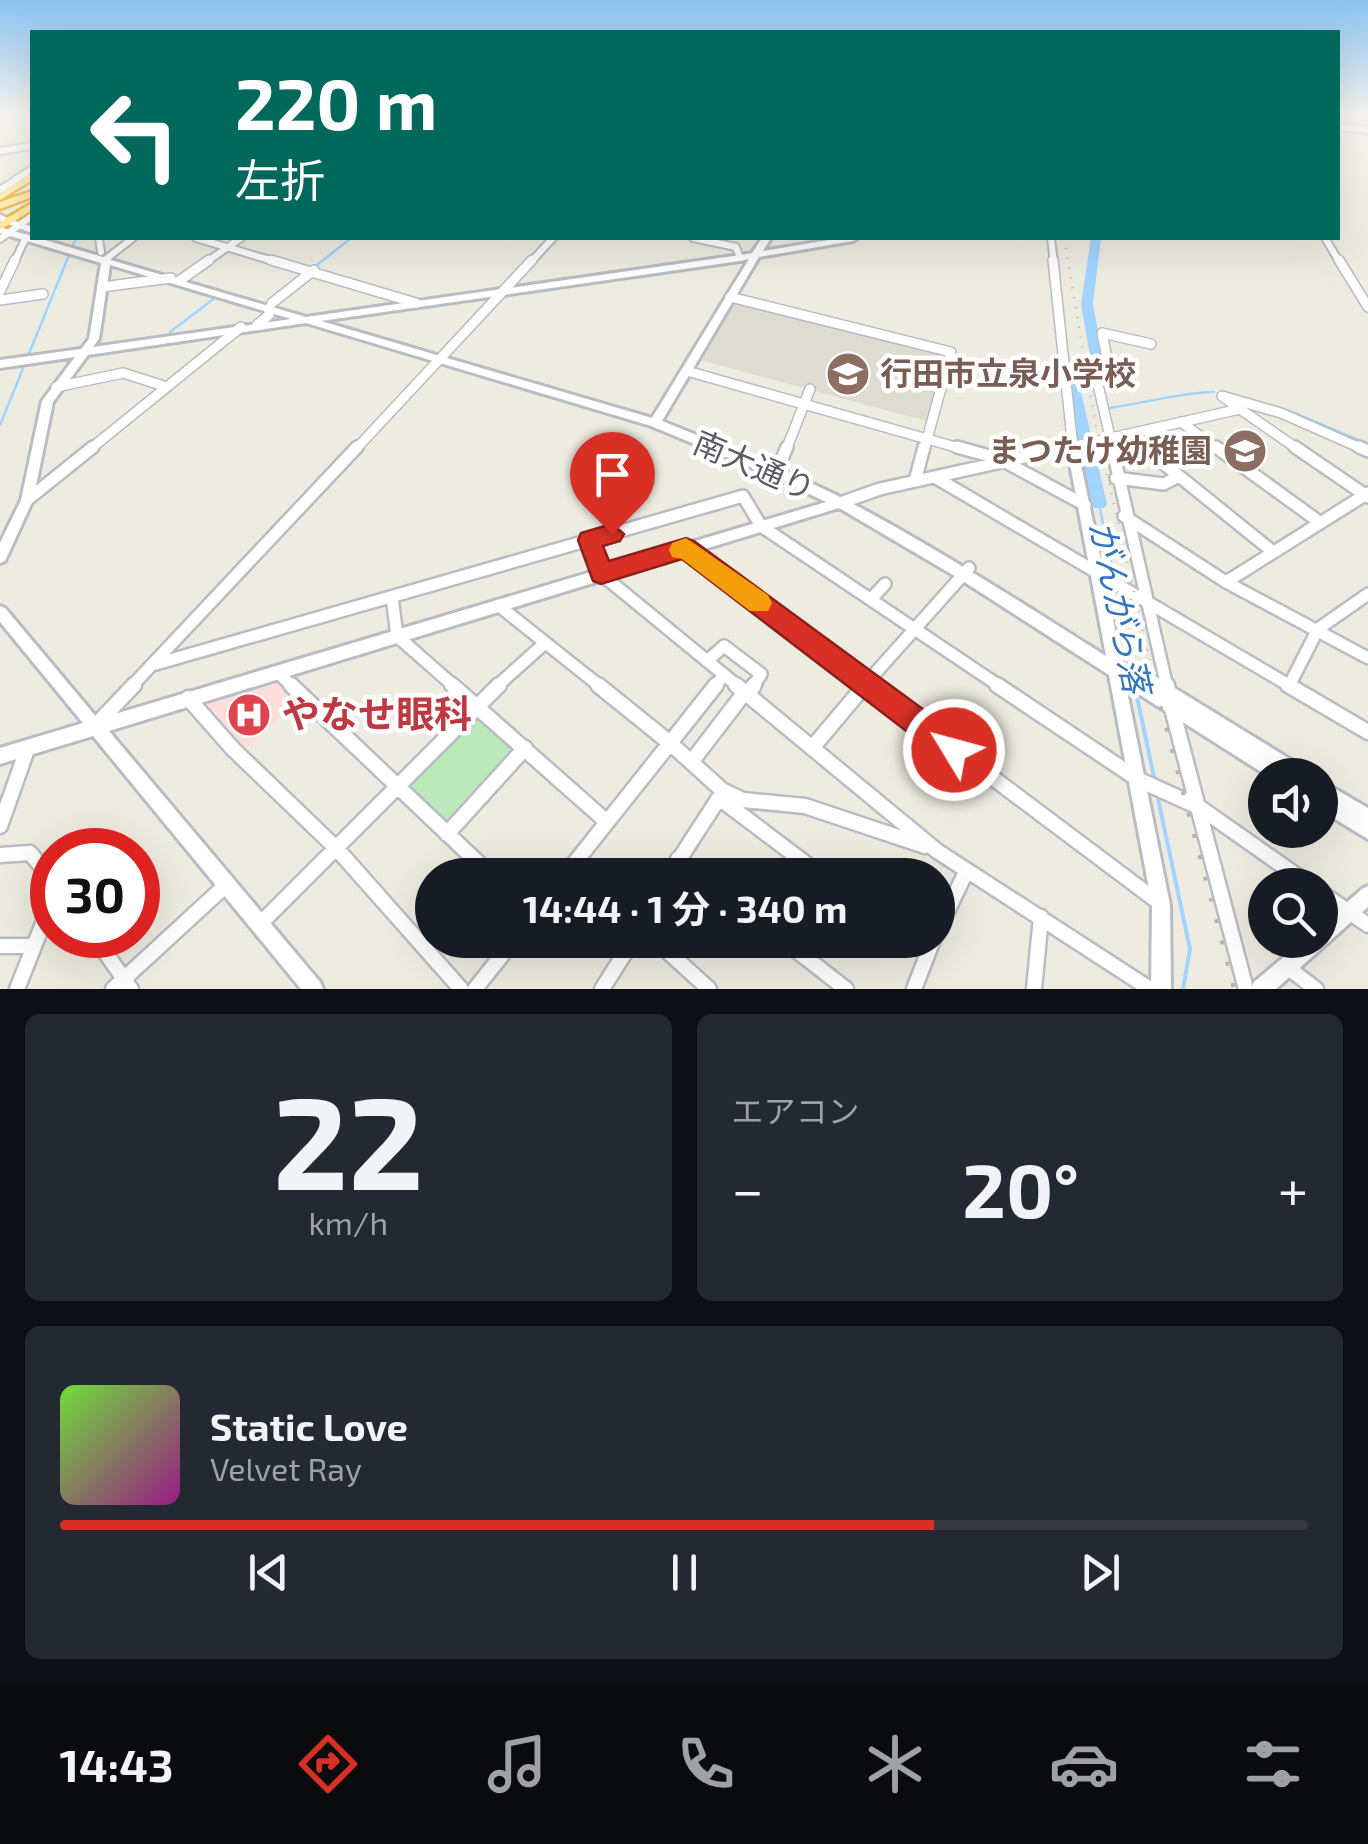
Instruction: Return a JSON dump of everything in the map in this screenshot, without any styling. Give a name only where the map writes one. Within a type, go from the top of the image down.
[{"type":"highway","points":[[0,193],[30,174]]},
{"type":"highway","points":[[0,206],[30,195]]},
{"type":"highway","points":[[4,226],[30,207]]},
{"type":"street","points":[[4,226],[30,217]]},
{"type":"street","name":"南大通り","points":[[4,226],[29,234]]},
{"type":"street","points":[[0,291],[29,234]]},
{"type":"street","name":"南大通り","points":[[49,240],[304,318],[442,355]]},
{"type":"street","name":"南大通り","points":[[58,240],[73,247]]},
{"type":"street","points":[[0,556],[27,500],[48,401],[88,350],[102,287],[105,255],[100,240]]},
{"type":"street","points":[[105,255],[130,240]]},
{"type":"street","points":[[204,240],[416,302]]},
{"type":"street","points":[[102,287],[178,279],[238,240]]},
{"type":"street","points":[[95,726],[550,240]]},
{"type":"street","points":[[703,240],[736,247],[740,258]]},
{"type":"street","points":[[657,420],[765,240]]},
{"type":"street","points":[[0,364],[755,256],[843,240]]},
{"type":"street","points":[[1051,240],[1073,448],[1098,573],[1127,672],[1138,780],[1162,905],[1161,989]]},
{"type":"street","points":[[1326,240],[1368,308]]},
{"type":"street","points":[[257,325],[268,316],[271,306],[314,270]]},
{"type":"street","points":[[0,300],[43,294]]},
{"type":"street","points":[[730,297],[951,352],[916,481]]},
{"type":"street","name":"南大通り","points":[[271,306],[319,316],[657,420],[777,470],[845,502],[966,571],[1271,758]]},
{"type":"street","points":[[363,329],[363,315],[376,308]]},
{"type":"street","points":[[27,500],[242,327]]},
{"type":"street","points":[[1151,344],[1102,333],[1109,368],[1096,376],[1145,602],[1246,989]]},
{"type":"street","points":[[687,371],[1007,462],[1084,505]]},
{"type":"street","points":[[56,387],[123,372],[167,387]]},
{"type":"street","points":[[777,470],[810,388]]},
{"type":"street","points":[[1226,582],[1318,521],[1367,495],[1222,396],[1281,414],[1368,452]]},
{"type":"street","points":[[0,756],[916,481],[1240,409]]},
{"type":"street","points":[[1181,422],[1318,521]]},
{"type":"street","points":[[1128,434],[1272,551]]},
{"type":"street","points":[[1116,478],[1164,484],[1180,476]]},
{"type":"street","points":[[937,478],[1368,732]]},
{"type":"street","points":[[156,664],[743,496],[762,526],[1138,780],[1198,807],[1286,868]]},
{"type":"street","points":[[1124,516],[1226,582],[1368,658]]},
{"type":"street","points":[[590,540],[601,574],[937,851],[1150,989]]},
{"type":"street","points":[[686,548],[1162,905]]},
{"type":"street","points":[[812,748],[913,626],[966,571]]},
{"type":"street","points":[[870,599],[885,584]]},
{"type":"street","points":[[1289,686],[1318,629],[1368,594]]},
{"type":"street","points":[[392,597],[397,636],[607,822]]},
{"type":"street","points":[[498,605],[692,761],[720,794],[801,858]]},
{"type":"street","points":[[0,612],[313,989]]},
{"type":"street","points":[[260,925],[476,706],[545,643]]},
{"type":"street","points":[[692,761],[761,674],[724,646],[707,661]]},
{"type":"street","points":[[278,672],[473,858]]},
{"type":"street","points":[[578,858],[724,675]]},
{"type":"street","points":[[188,698],[232,749],[337,849],[460,989]]},
{"type":"street","name":"南大通り","points":[[1169,698],[1255,758]]},
{"type":"street","points":[[0,826],[28,747]]},
{"type":"street","points":[[448,834],[524,748]]},
{"type":"street","points":[[720,794],[804,806],[937,851]]},
{"type":"street","points":[[679,858],[720,794]]},
{"type":"street","points":[[1338,799],[1368,818]]},
{"type":"street","points":[[1338,811],[1368,830]]},
{"type":"street","points":[[0,855],[30,853]]},
{"type":"street","points":[[955,895],[966,872]]},
{"type":"street","points":[[107,958],[123,985],[226,885]]},
{"type":"street","points":[[1338,923],[1368,895]]},
{"type":"street","points":[[1338,905],[1368,925]]},
{"type":"street","points":[[1034,989],[1041,916]]},
{"type":"street","points":[[0,946],[30,946]]},
{"type":"street","points":[[16,989],[30,956]]},
{"type":"street","points":[[475,989],[500,958]]},
{"type":"street","points":[[602,989],[622,958]]},
{"type":"street","points":[[675,958],[709,989]]},
{"type":"street","points":[[806,958],[846,989]]},
{"type":"street","points":[[914,989],[925,958]]},
{"type":"street","points":[[1261,989],[1297,958]]},
{"type":"street","points":[[1286,967],[1316,989]]},
{"type":"shaded area","name":"行田市立泉小学校","points":[[732,302],[947,353],[926,421],[700,360]]},
{"type":"shaded area","name":"やなせ眼科","points":[[281,681],[299,697],[247,749],[205,704]]},
{"type":"green space","points":[[475,713],[518,751],[448,828],[404,785]]},
{"type":"waterway","points":[[72,247],[75,240]]},
{"type":"waterway","points":[[316,266],[348,240]]},
{"type":"waterway","name":"がんがら落","points":[[1096,240],[1087,304],[1098,364],[1074,377],[1072,383],[1099,504]]},
{"type":"waterway","points":[[0,425],[69,255]]},
{"type":"waterway","points":[[170,332],[216,297]]},
{"type":"waterway","points":[[1221,391],[1292,412],[1368,444]]},
{"type":"waterway","points":[[1109,408],[1214,392]]},
{"type":"waterway","name":"がんがら落","points":[[1099,504],[1114,576]]},
{"type":"waterway","name":"がんがら落","points":[[1117,588],[1130,664]]},
{"type":"waterway","name":"がんがら落","points":[[1136,692],[1155,782]]},
{"type":"waterway","name":"がんがら落","points":[[1157,794],[1190,949],[1183,989]]},
{"type":"railway","points":[[1064,240],[1096,427],[1156,687]]},
{"type":"railway","points":[[1155,685],[1234,989]]},
{"type":"slow traffic","points":[[681,550],[686,548],[759,603]]},
{"type":"place","name":"行田市立泉小学校","points":[[848,374]]},
{"type":"place","name":"まつたけ幼稚園","points":[[1245,451]]},
{"type":"place","name":"やなせ眼科","points":[[249,715]]},
{"type":"route","points":[[612,534],[590,540],[601,574],[686,548],[954,750]]}]
